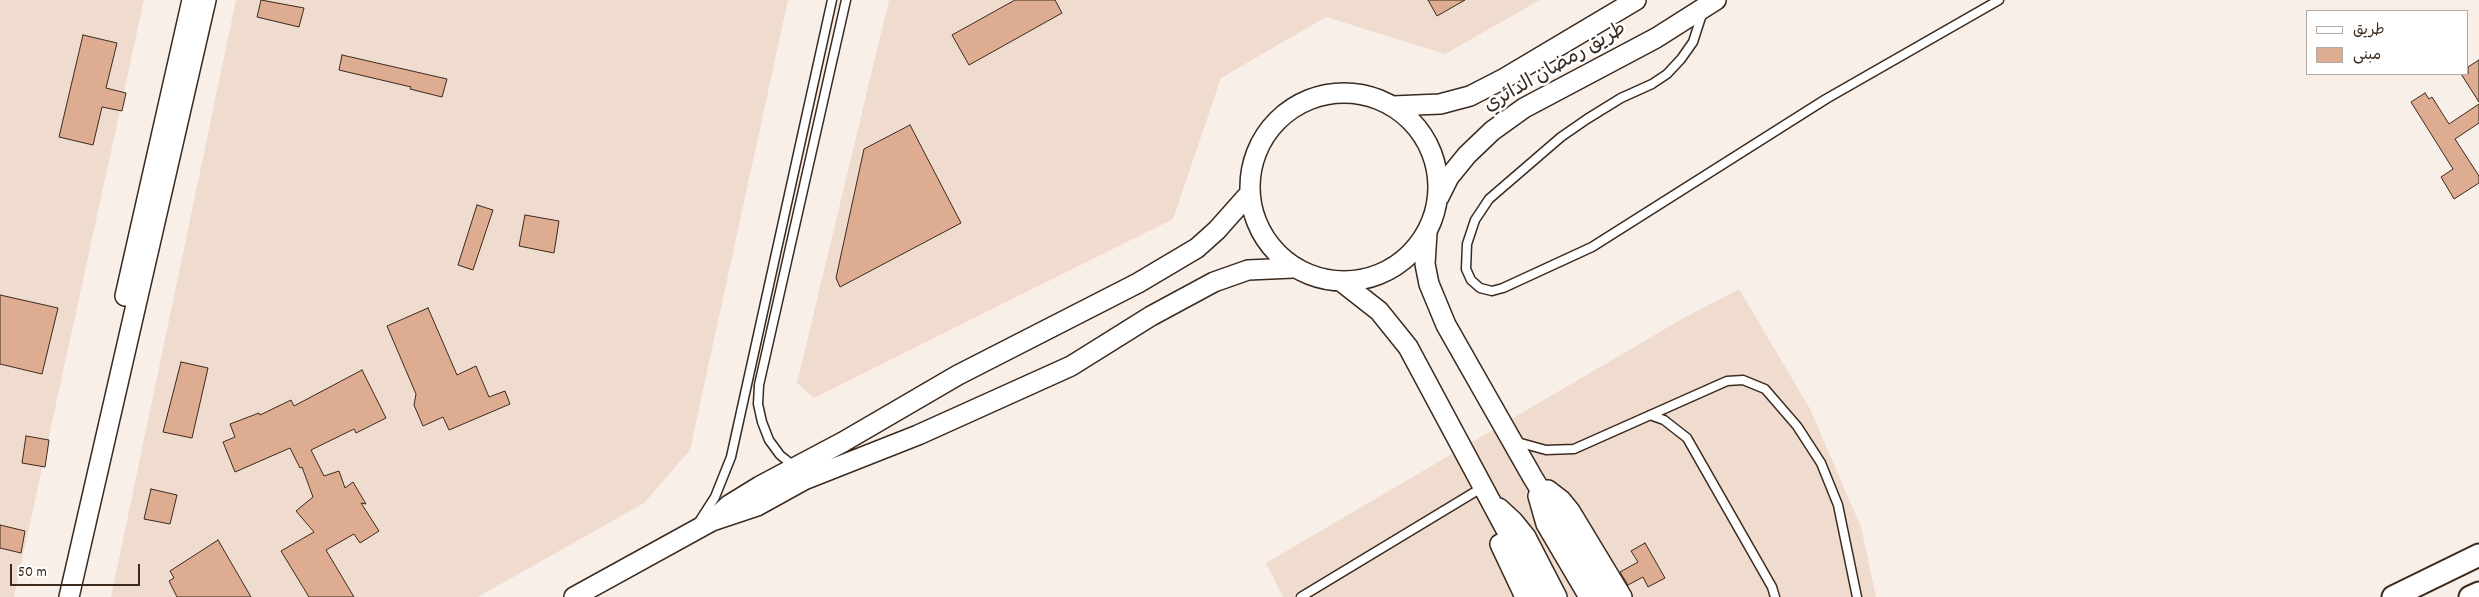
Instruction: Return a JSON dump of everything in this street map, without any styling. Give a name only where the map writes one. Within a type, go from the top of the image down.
[{"type":"main road","points":[[2393,597],[2479,555]]},
{"type":"main road","points":[[2470,597],[2479,593]]},
{"type":"street","points":[[56,597],[192,0]]},
{"type":"street","points":[[69,597],[206,0]]},
{"type":"street","name":"طريق رمضان الدائري","points":[[1393,106],[1440,104],[1470,96],[1505,78],[1636,0]]},
{"type":"street","name":"طريق رمضان الدائري","points":[[1438,198],[1449,178],[1467,155],[1492,131],[1524,108],[1656,38],[1710,4]]},
{"type":"street","points":[[1427,233],[1412,253],[1392,269],[1368,279],[1342,282],[1317,278],[1293,268],[1271,248],[1256,222],[1249,194],[1252,164],[1264,137],[1283,115],[1308,100],[1336,93],[1366,95],[1393,106],[1414,123],[1429,145],[1438,170],[1438,198],[1427,233],[1425,264],[1436,304],[1533,478],[1606,597]]},
{"type":"street","points":[[712,521],[743,495],[958,375],[1138,283],[1196,248],[1217,230],[1249,194]]},
{"type":"street","points":[[574,597],[712,521],[757,506],[804,480],[918,435],[1022,390],[1071,366],[1152,316],[1214,282],[1248,270],[1293,268]]},
{"type":"street","points":[[1342,282],[1379,310],[1408,347],[1542,597]]},
{"type":"street","points":[[1533,478],[1546,524],[1589,597]]},
{"type":"street","points":[[1533,478],[1566,505],[1608,570],[1622,597]]},
{"type":"street","points":[[1486,493],[1499,543],[1525,597]]},
{"type":"street","points":[[1486,493],[1526,537],[1557,597]]},
{"type":"lane","points":[[690,533],[715,497],[731,457],[832,0]]},
{"type":"lane","points":[[795,467],[780,455],[769,440],[758,404],[760,385],[846,0]]},
{"type":"lane","points":[[1710,4],[1693,42],[1667,74],[1652,84],[1621,98],[1561,137],[1489,199],[1475,220],[1467,244],[1466,268],[1470,280],[1480,288],[1492,291],[1503,288],[1592,247],[1826,99],[1998,0]]},
{"type":"lane","points":[[1512,440],[1546,450],[1574,449],[1727,380],[1743,380],[1765,389],[1797,426],[1821,463],[1838,506],[1857,597]]},
{"type":"lane","points":[[1650,415],[1664,420],[1687,438],[1772,587],[1775,597]]},
{"type":"lane","points":[[1301,597],[1486,493]]},
{"type":"shaded area","points":[[0,0],[144,0],[14,597],[0,597]]},
{"type":"shaded area","points":[[236,0],[788,0],[690,450],[644,503],[478,597],[111,597]]},
{"type":"shaded area","points":[[889,0],[1540,0],[1445,54],[1326,17],[1221,78],[1173,219],[814,398],[797,383]]},
{"type":"shaded area","points":[[1739,289],[1810,409],[1861,527],[1876,597],[1283,597],[1266,563],[1682,319]]},
{"type":"building","points":[[261,0],[304,8],[299,27],[257,17]]},
{"type":"building","points":[[1015,0],[1055,0],[1062,13],[969,65],[952,35]]},
{"type":"building","points":[[1428,0],[1465,0],[1437,16]]},
{"type":"building","points":[[83,35],[117,43],[106,88],[126,93],[122,111],[102,107],[93,145],[59,137]]},
{"type":"building","points":[[342,55],[447,79],[442,97],[410,89],[411,87],[339,70]]},
{"type":"building","points":[[2479,60],[2479,102],[2462,75],[2469,75],[2469,66]]},
{"type":"building","points":[[2425,93],[2429,99],[2432,97],[2449,124],[2479,104],[2479,123],[2455,139],[2479,176],[2479,183],[2454,199],[2441,177],[2453,169],[2411,102]]},
{"type":"building","points":[[910,125],[961,223],[840,287],[836,278],[864,149]]},
{"type":"building","points":[[477,205],[493,210],[473,270],[458,265]]},
{"type":"building","points":[[525,215],[559,221],[554,253],[519,246]]},
{"type":"building","points":[[0,295],[58,308],[42,374],[0,364]]},
{"type":"building","points":[[428,308],[457,375],[476,366],[489,397],[505,391],[510,404],[449,430],[443,417],[423,426],[414,405],[416,394],[387,326]]},
{"type":"building","points":[[181,362],[208,368],[192,438],[163,432]]},
{"type":"building","points":[[362,370],[386,418],[356,433],[354,429],[311,450],[324,476],[339,471],[345,488],[353,482],[366,504],[361,503],[379,531],[360,543],[354,534],[326,550],[354,597],[309,597],[281,551],[314,532],[296,511],[313,497],[302,467],[300,468],[290,448],[235,472],[223,442],[235,437],[230,424],[259,413],[260,415],[291,400],[294,406]]},
{"type":"building","points":[[26,436],[49,440],[45,467],[22,463]]},
{"type":"building","points":[[151,489],[177,495],[170,524],[144,519]]},
{"type":"building","points":[[0,525],[25,531],[21,553],[0,548]]},
{"type":"building","points":[[218,540],[251,597],[177,597],[169,581],[174,578],[170,571]]},
{"type":"building","points":[[1645,543],[1665,578],[1648,587],[1643,577],[1628,585],[1620,572],[1638,562],[1631,551]]}]
